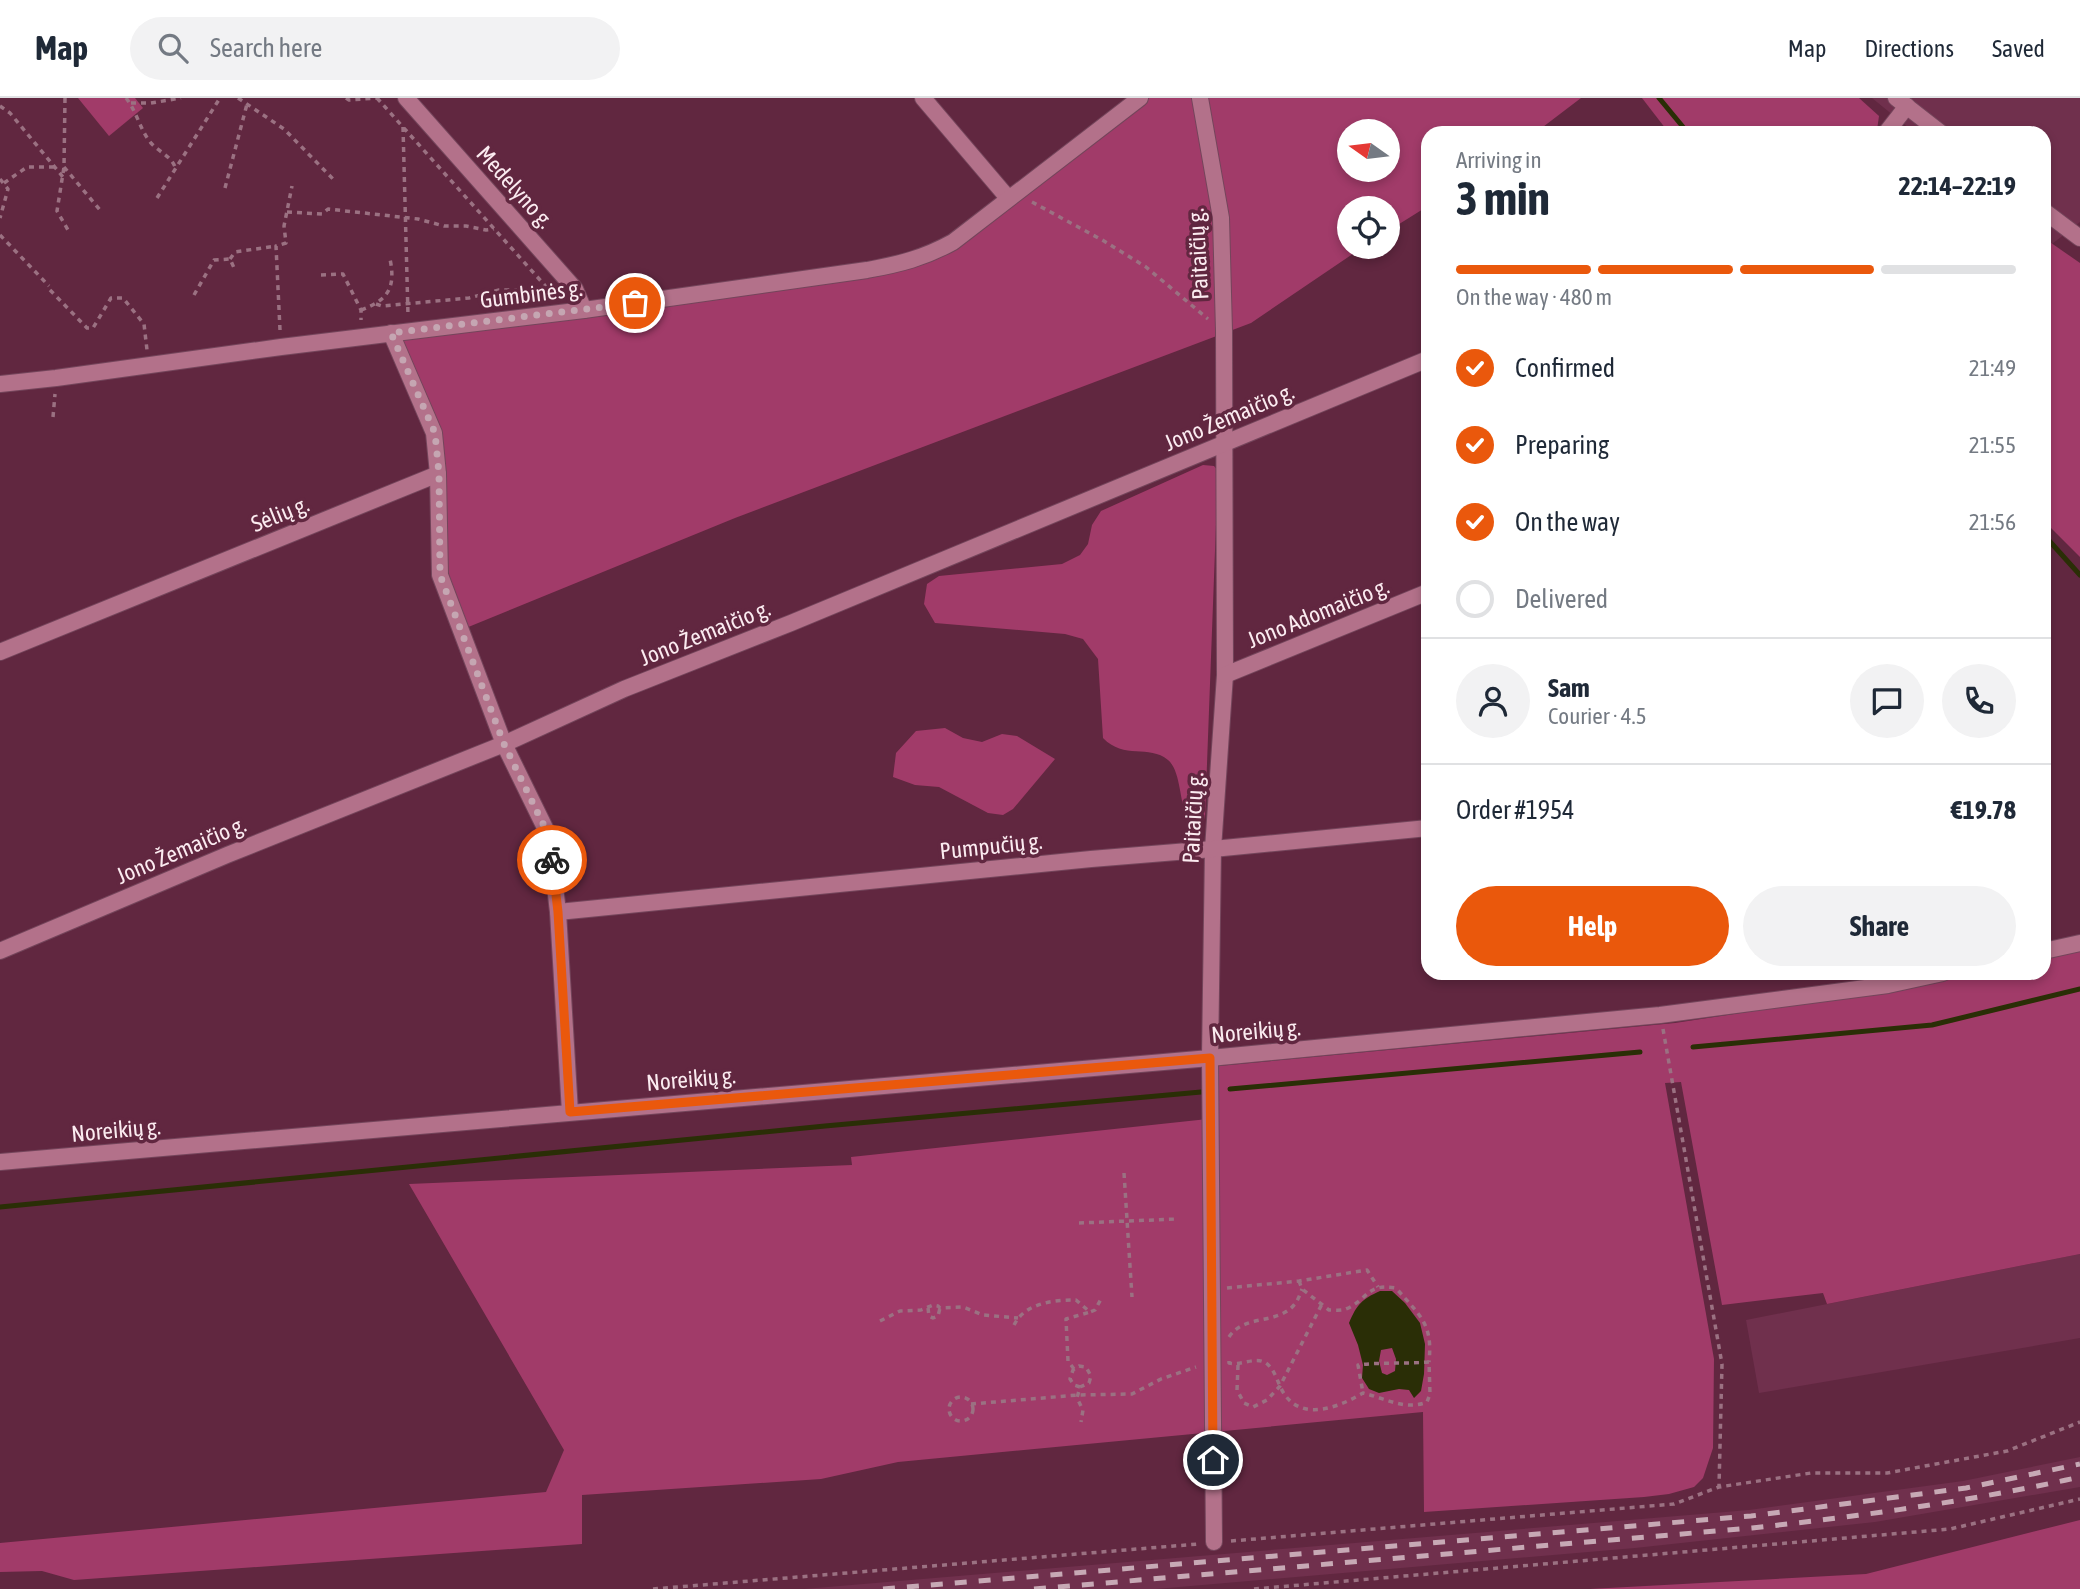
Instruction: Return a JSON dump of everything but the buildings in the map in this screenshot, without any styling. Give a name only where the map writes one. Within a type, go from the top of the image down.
[{"type":"street","name":"Medelyno g.","points":[[406,98],[575,289],[584,310]]},
{"type":"street","points":[[923,98],[1008,198]]},
{"type":"street","name":"Gumbinės g.","points":[[0,384],[281,346],[584,310],[867,270],[912,261],[953,242],[1140,98]]},
{"type":"street","name":"Paitaičių g.","points":[[1200,98],[1222,218],[1224,331],[1225,675],[1213,849],[1210,1058],[1214,1542]]},
{"type":"street","points":[[1889,126],[1901,102],[1932,126]]},
{"type":"street","points":[[2051,216],[2080,237]]},
{"type":"street","points":[[391,333],[435,433],[439,474],[440,575],[504,744],[549,836],[558,912],[570,1112]]},
{"type":"street","name":"Jono Žemaičio g.","points":[[0,951],[227,855],[504,744],[624,689],[1421,362]]},
{"type":"street","name":"Sėlių g.","points":[[0,652],[439,474]]},
{"type":"street","name":"Jono Adomaičio g.","points":[[1225,675],[1421,595]]},
{"type":"street","name":"Pumpučių g.","points":[[558,912],[1421,829]]},
{"type":"street","points":[[2051,949],[2080,943]]},
{"type":"street","name":"Noreikių g.","points":[[0,1162],[1210,1058],[1660,1015],[1911,980]]},
{"type":"path","points":[[65,98],[64,167],[57,211],[68,230]]},
{"type":"path","points":[[126,98],[151,143],[172,159],[175,167]]},
{"type":"path","points":[[130,103],[181,98]]},
{"type":"path","points":[[157,198],[220,98]]},
{"type":"path","points":[[237,98],[284,129],[334,180]]},
{"type":"path","points":[[346,98],[378,98],[549,290],[499,290],[469,298],[408,305],[376,304]]},
{"type":"path","points":[[225,188],[247,104]]},
{"type":"path","points":[[0,106],[10,113],[63,177]]},
{"type":"path","points":[[402,127],[408,331]]},
{"type":"path","points":[[0,218],[8,189],[2,181],[27,167],[55,167]]},
{"type":"path","points":[[64,167],[100,211]]},
{"type":"path","points":[[230,259],[235,252],[286,243],[284,226],[292,186]]},
{"type":"path","points":[[1008,198],[1026,199],[1104,241],[1146,267],[1224,331]]},
{"type":"path","points":[[287,212],[322,214],[328,209],[418,219],[444,226],[494,229]]},
{"type":"path","points":[[0,235],[87,328],[93,328],[111,298],[123,298],[144,324],[148,365]]},
{"type":"path","points":[[276,246],[281,346]]},
{"type":"path","points":[[230,259],[234,270]]},
{"type":"path","points":[[194,295],[214,260],[230,259]]},
{"type":"path","points":[[361,310],[376,304],[386,295],[393,282],[390,260]]},
{"type":"path","points":[[321,275],[343,274],[361,310],[362,336]]},
{"type":"path","points":[[53,417],[57,378]]},
{"type":"path","points":[[1660,1015],[1722,1364],[1719,1487]]},
{"type":"path","points":[[1124,1173],[1132,1297]]},
{"type":"path","points":[[1079,1223],[1177,1219]]},
{"type":"path","points":[[1211,1290],[1299,1281],[1367,1270],[1378,1287]]},
{"type":"path","points":[[1299,1281],[1302,1289],[1329,1310],[1345,1309],[1378,1287],[1396,1288],[1427,1326],[1431,1343],[1428,1362],[1430,1394],[1427,1402],[1417,1407],[1401,1405],[1363,1392]]},
{"type":"path","points":[[1228,1339],[1234,1330],[1251,1321],[1275,1317],[1294,1305],[1302,1289]]},
{"type":"path","points":[[1074,1369],[1068,1361],[1066,1319],[1095,1310],[1101,1299]]},
{"type":"path","points":[[1014,1325],[1018,1318],[1034,1306],[1058,1300],[1076,1300],[1090,1312]]},
{"type":"path","points":[[1238,1365],[1237,1390],[1244,1403],[1253,1407],[1267,1400],[1280,1386],[1322,1304]]},
{"type":"path","points":[[880,1321],[900,1311],[921,1310],[933,1305],[940,1308],[963,1307],[983,1315],[1018,1318]]},
{"type":"path","points":[[928,1307],[929,1316],[933,1318],[938,1316],[940,1308]]},
{"type":"path","points":[[1226,1353],[1229,1363],[1238,1365],[1255,1360],[1265,1363],[1274,1372],[1284,1394],[1294,1406],[1308,1410],[1325,1409],[1355,1398],[1363,1392]]},
{"type":"path","points":[[971,1404],[971,1414],[966,1420],[959,1421],[950,1414],[951,1403],[957,1398],[965,1398],[971,1404],[1078,1395],[1132,1394],[1161,1378],[1212,1362]]},
{"type":"path","points":[[1363,1392],[1357,1365],[1428,1362]]},
{"type":"path","points":[[1083,1366],[1091,1373],[1089,1383],[1080,1387],[1074,1385],[1070,1373],[1083,1366]]},
{"type":"path","points":[[1080,1387],[1077,1398],[1083,1410],[1081,1422]]},
{"type":"path","points":[[653,1589],[1674,1504],[1719,1487],[1811,1473],[1887,1473],[2007,1451],[2080,1423]]},
{"type":"path","points":[[1254,1589],[1950,1530],[2080,1499]]},
{"type":"shaded area","points":[[78,98],[135,98],[143,108],[109,136]]},
{"type":"shaded area","points":[[1140,98],[1581,98],[1544,126],[1421,126],[1421,210],[1400,224],[1400,196],[1337,196],[1337,259],[1345,259],[1251,323],[735,518],[461,630],[440,575],[434,433],[391,333],[932,253]]},
{"type":"shaded area","points":[[1642,98],[1859,98],[1879,116],[1878,126],[1664,126]]},
{"type":"shaded area","points":[[1872,98],[2080,98],[2080,222],[2051,243],[2051,126],[1906,126]]},
{"type":"shaded area","points":[[2051,243],[2080,263],[2080,557],[2051,528]]},
{"type":"shaded area","points":[[1203,465],[1214,466],[1218,471],[1205,817],[1202,824],[1194,824],[1184,810],[1178,779],[1168,760],[1153,753],[1119,748],[1103,738],[1098,659],[1083,639],[1065,634],[935,623],[924,604],[927,584],[939,576],[1062,564],[1080,555],[1088,544],[1092,525],[1101,511]]},
{"type":"shaded area","points":[[945,728],[963,738],[982,742],[1002,734],[1017,736],[1055,759],[1013,809],[1003,815],[988,813],[939,787],[915,785],[893,777],[896,753],[916,731]]},
{"type":"shaded area","points":[[2080,949],[2080,1254],[1827,1304],[1823,1293],[1722,1305],[1681,1082],[1665,1083],[1714,1359],[1713,1448],[1703,1478],[1694,1487],[1644,1497],[1424,1512],[1423,1412],[898,1462],[821,1479],[582,1495],[582,1544],[74,1580],[42,1571],[0,1572],[0,1543],[546,1492],[564,1450],[409,1184],[852,1165],[851,1157],[1217,1118],[1218,1066],[1675,1023],[1940,980],[2051,980],[2051,955]]},
{"type":"shaded area","points":[[2080,1254],[2080,1338],[1759,1393],[1746,1320]]},
{"type":"shaded area","points":[[1380,1291],[1392,1291],[1420,1323],[1425,1344],[1424,1374],[1421,1391],[1414,1398],[1409,1390],[1379,1393],[1369,1389],[1362,1378],[1363,1365],[1349,1323],[1361,1303]],"holes":[[[1392,1348],[1396,1359],[1395,1371],[1387,1375],[1382,1373],[1379,1361],[1381,1350]]]},
{"type":"shaded area","points":[[2080,1457],[2080,1487],[1875,1522],[1635,1548],[1156,1589],[804,1589],[1749,1510],[1963,1481]]},
{"type":"shaded area","points":[[2080,1520],[2080,1589],[1590,1589],[1866,1574]]},
{"type":"waterway","points":[[1659,98],[1682,126]]},
{"type":"waterway","points":[[2051,543],[2080,575]]},
{"type":"waterway","points":[[1693,1047],[1932,1025],[2080,989]]},
{"type":"waterway","points":[[1230,1089],[1640,1052]]},
{"type":"waterway","points":[[0,1207],[1201,1092]]},
{"type":"railway","points":[[883,1589],[1751,1516],[1966,1488],[2080,1464]]},
{"type":"railway","points":[[1034,1589],[1752,1528],[1917,1507],[2080,1477]]},
{"type":"way so far","points":[[552,860],[549,836],[504,744],[440,575],[439,474],[435,433],[391,333],[635,303]]},
{"type":"route","points":[[552,860],[558,912],[570,1112],[1210,1058],[1213,1460]]}]
